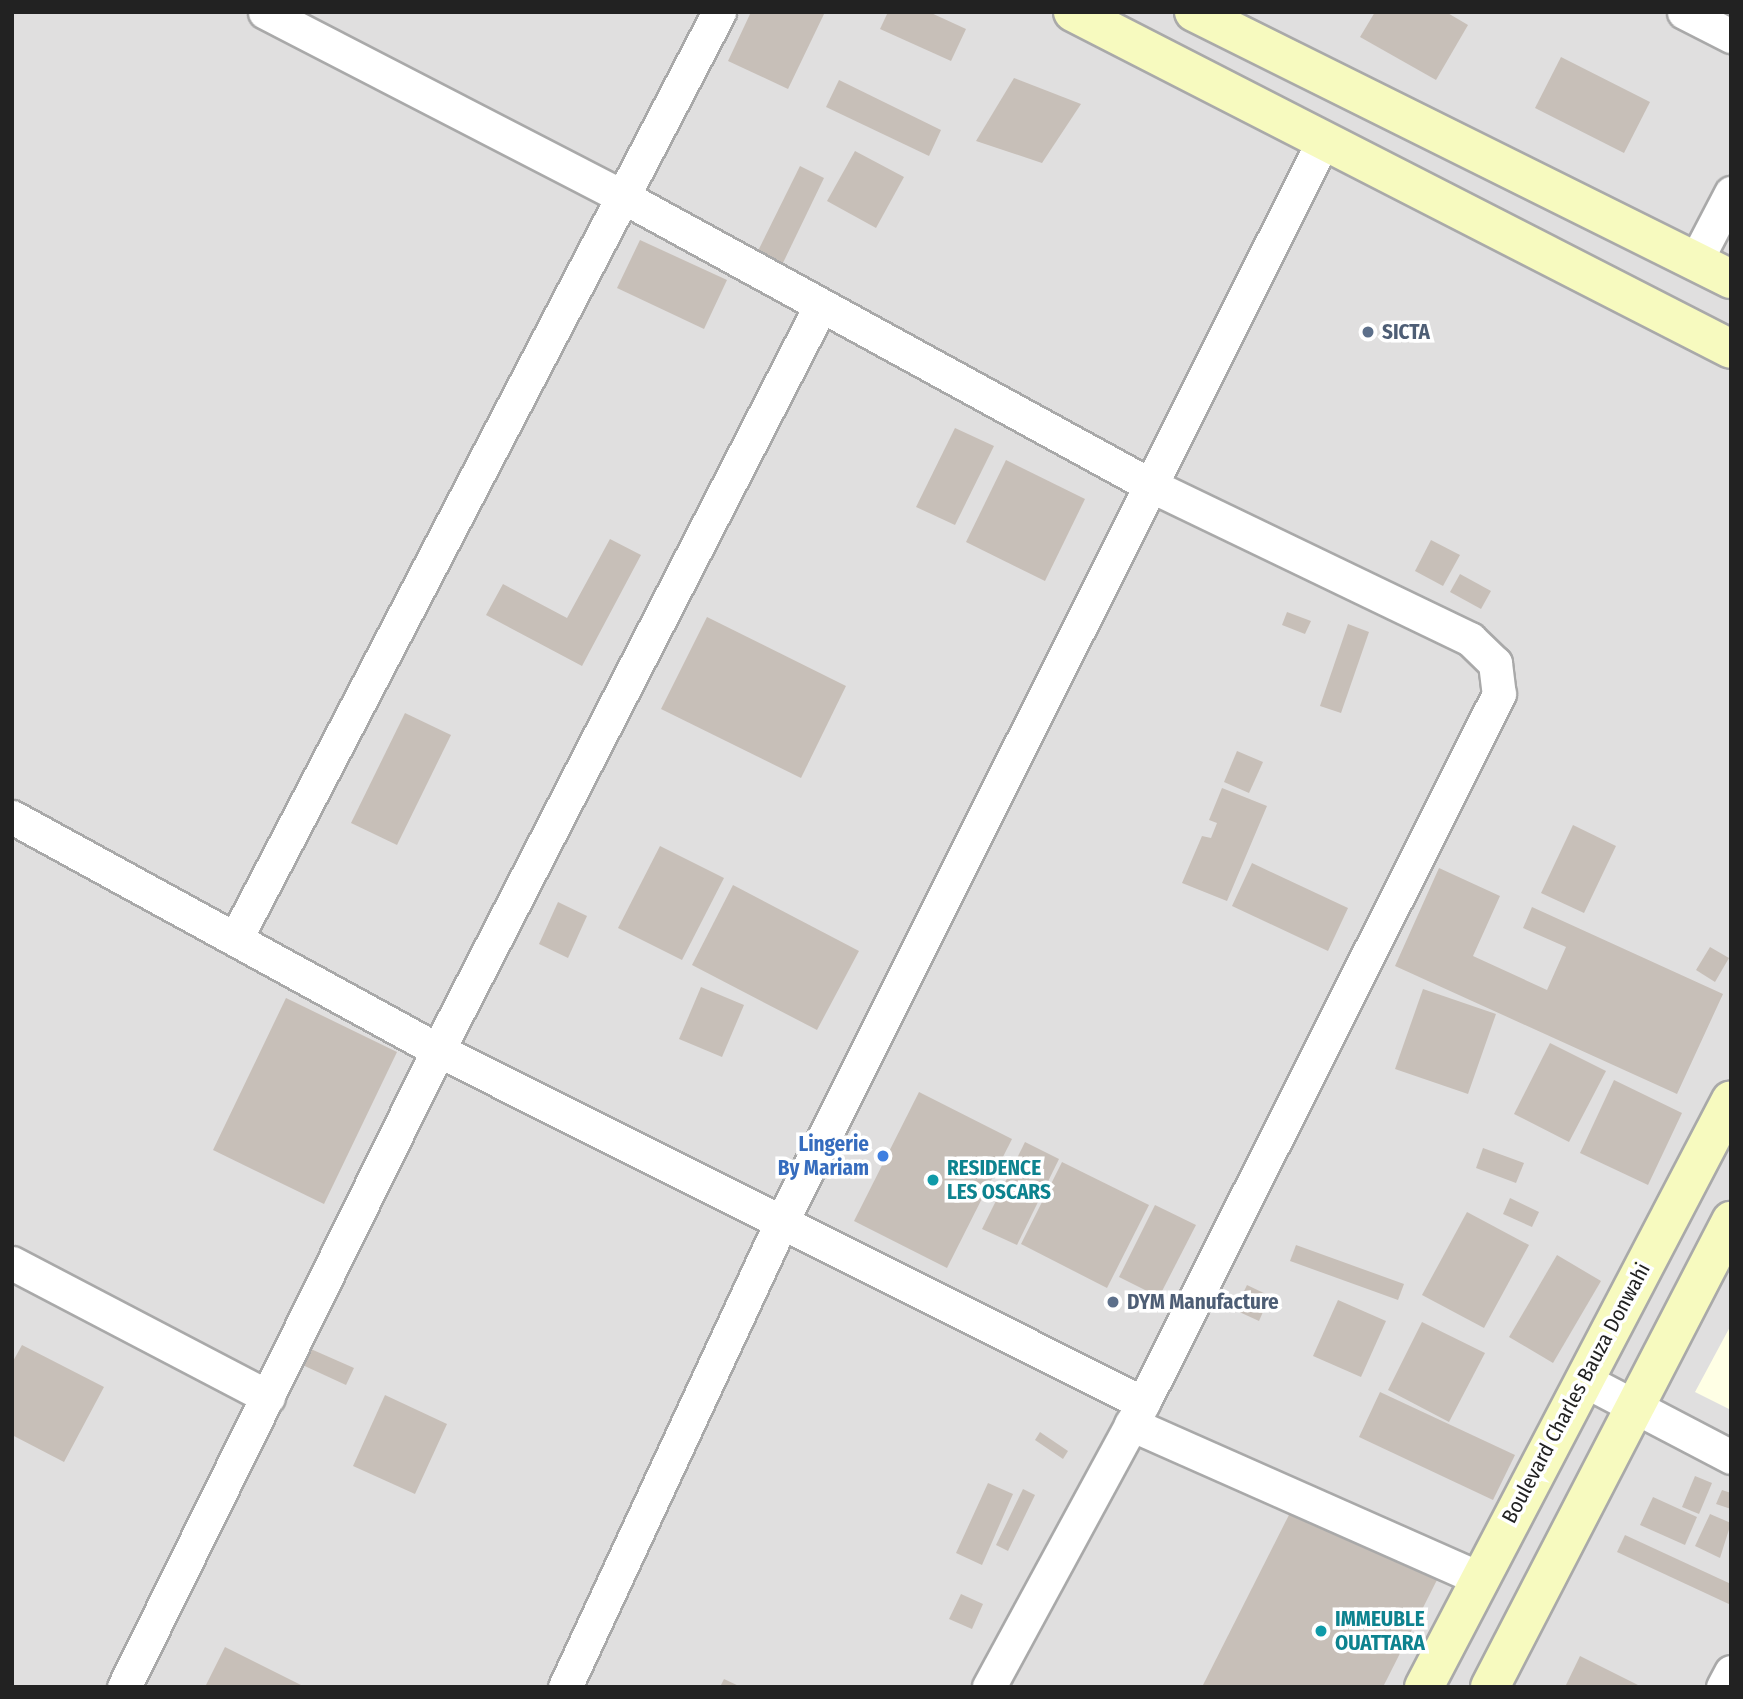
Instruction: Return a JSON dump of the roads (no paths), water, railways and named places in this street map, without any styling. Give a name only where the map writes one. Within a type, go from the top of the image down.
[{"type":"main road","points":[[1073,12],[1731,349]]},
{"type":"main road","points":[[1194,12],[1731,279]]},
{"type":"main road","name":"Boulevard Charles Bauza Donwahi","points":[[1424,1687],[1478,1578],[1731,1100]]},
{"type":"main road","points":[[1490,1687],[1731,1221]]},
{"type":"street","points":[[265,12],[620,195],[819,309],[1150,485],[1470,639],[1495,663],[1499,694],[1137,1413],[989,1687]]},
{"type":"street","points":[[237,936],[620,195],[719,12]]},
{"type":"street","points":[[1684,12],[1731,36]]},
{"type":"street","points":[[565,1687],[781,1223],[1323,141]]},
{"type":"street","points":[[1695,262],[1731,193]]},
{"type":"street","points":[[124,1687],[439,1050],[819,309]]},
{"type":"street","points":[[12,817],[237,936],[439,1050],[781,1223],[1137,1413],[1478,1578]]},
{"type":"street","points":[[12,1264],[268,1397]]},
{"type":"street","points":[[1584,1380],[1731,1457]]},
{"type":"street","points":[[1723,1687],[1731,1672]]},
{"type":"place","name":"SICTA","points":[[1368,332]]},
{"type":"place","name":"Lingerie By Mariam","points":[[883,1156]]},
{"type":"place","name":"RESIDENCE LES OSCARS","points":[[933,1180]]},
{"type":"place","name":"DYM Manufacture","points":[[1113,1302]]},
{"type":"place","name":"IMMEUBLE OUATTARA","points":[[1321,1631]]}]
